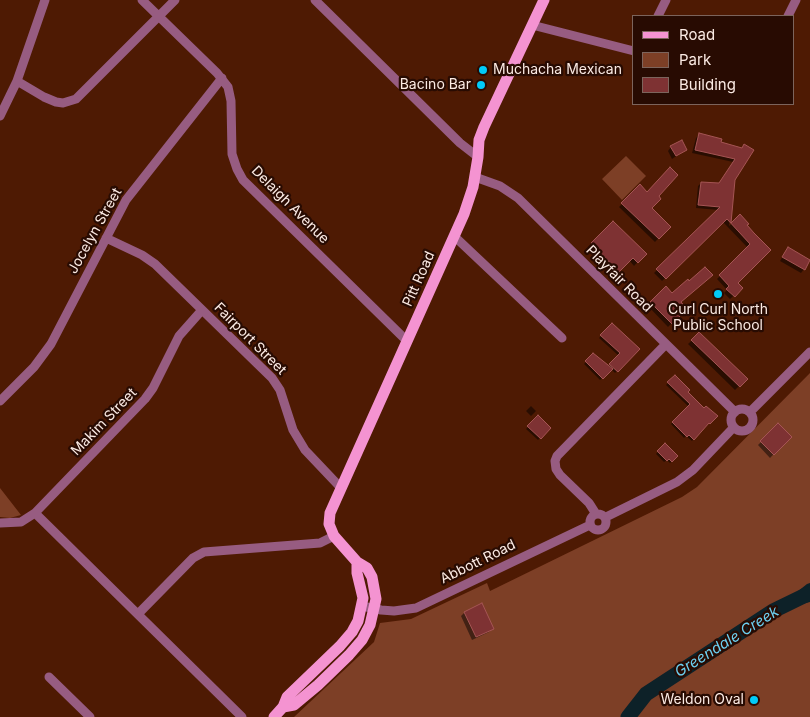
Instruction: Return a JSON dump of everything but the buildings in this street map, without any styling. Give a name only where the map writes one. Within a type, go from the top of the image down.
[{"type":"main road","name":"Pitt Road","points":[[334,536],[330,528],[329,519],[341,488],[470,198],[476,177],[479,140],[484,126],[544,0]]},
{"type":"main road","points":[[283,707],[294,705],[350,655],[362,640],[370,625],[376,599],[372,577],[367,568],[357,562],[334,536]]},
{"type":"main road","points":[[274,717],[283,707],[287,697],[352,632],[358,620],[363,598],[357,573],[357,562]]},
{"type":"street","points":[[0,116],[17,81],[45,0]]},
{"type":"street","name":"Delaigh Avenue","points":[[142,0],[222,78],[228,87],[231,101],[232,154],[236,169],[243,180],[407,341]]},
{"type":"street","points":[[17,81],[50,100],[63,103],[70,102],[81,94],[175,0]]},
{"type":"street","points":[[315,0],[460,143],[478,157]]},
{"type":"street","points":[[658,15],[666,0]]},
{"type":"street","points":[[788,15],[796,0]]},
{"type":"street","points":[[532,24],[632,51]]},
{"type":"street","name":"Jocelyn Street","points":[[0,401],[34,367],[51,344],[126,200],[222,78]]},
{"type":"street","name":"Playfair Road","points":[[476,177],[500,186],[518,198],[735,412]]},
{"type":"street","points":[[454,236],[562,338]]},
{"type":"street","name":"Fairport Street","points":[[106,238],[142,254],[155,264],[272,378],[280,390],[293,430],[305,450],[341,488]]},
{"type":"street","name":"Makim Street","points":[[0,523],[21,522],[35,513],[145,399],[153,388],[179,336],[202,310]]},
{"type":"street","points":[[596,514],[589,503],[560,475],[556,469],[555,461],[557,456],[666,344]]},
{"type":"street","name":"Abbott Road","points":[[362,606],[394,611],[416,608],[590,525],[594,529],[602,530],[606,526],[606,518],[678,482],[693,470],[734,427],[740,430],[750,427],[753,422],[750,412],[810,352]]},
{"type":"street","points":[[734,427],[732,421],[735,412],[744,409],[750,412]]},
{"type":"street","points":[[35,513],[242,717]]},
{"type":"street","points":[[590,525],[592,517],[596,514],[602,514],[606,518]]},
{"type":"street","points":[[138,614],[193,558],[204,552],[320,543],[334,536]]},
{"type":"street","points":[[49,677],[90,717]]},
{"type":"green space","points":[[626,156],[646,176],[622,200],[602,179]]},
{"type":"green space","points":[[810,373],[810,717],[294,717],[374,642],[380,623],[411,619],[487,583],[490,591],[682,497],[697,487]]},
{"type":"green space","points":[[0,488],[21,515],[10,518],[0,517]]},
{"type":"water","points":[[810,583],[810,602],[773,611],[807,584]]},
{"type":"waterway","name":"Greendale Creek","points":[[628,717],[646,694],[773,611],[810,593]]},
{"type":"place","name":"Muchacha Mexican","points":[[483,70]]},
{"type":"place","name":"Bacino Bar","points":[[481,85]]},
{"type":"place","name":"Curl Curl North Public School","points":[[718,294]]},
{"type":"place","name":"Weldon Oval","points":[[754,700]]}]
